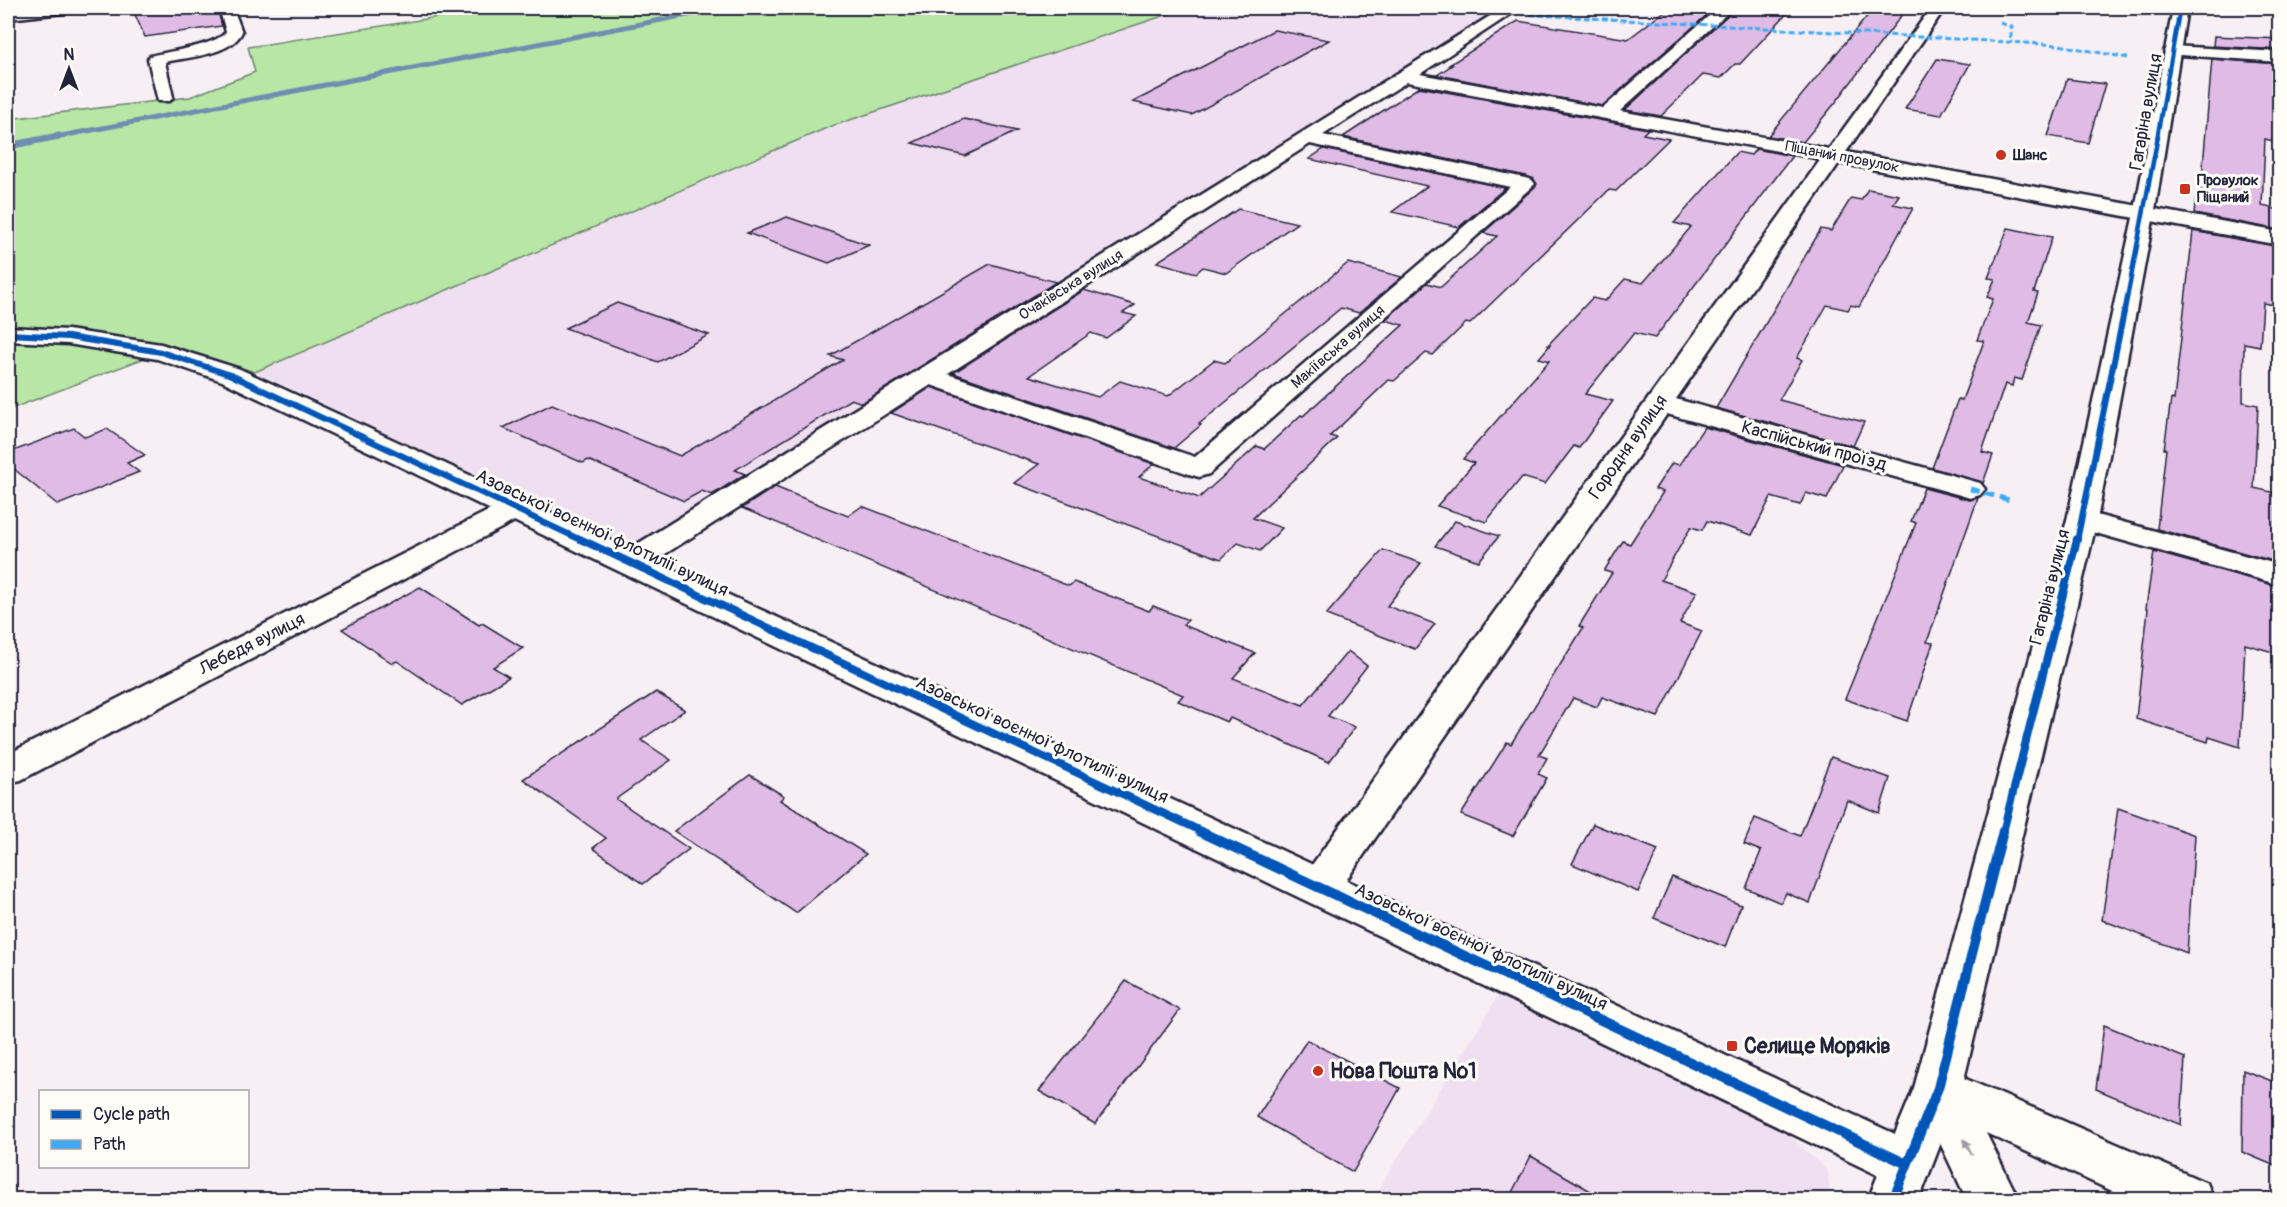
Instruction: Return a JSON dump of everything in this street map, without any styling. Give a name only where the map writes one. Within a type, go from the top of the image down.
[{"type":"street","points":[[8,15],[72,8]]},
{"type":"street","points":[[164,97],[156,59],[217,45],[231,38],[234,32],[226,8]]},
{"type":"street","name":"Очаківська вулиця","points":[[629,563],[1513,8]]},
{"type":"street","points":[[1607,114],[1726,8]]},
{"type":"street","name":"Городня вулиця","points":[[1319,887],[1832,155],[1938,8]]},
{"type":"street","name":"Гагаріна вулиця","points":[[1900,1182],[1938,1088],[2082,520],[2144,213],[2180,8]]},
{"type":"street","points":[[2172,51],[2280,57]]},
{"type":"street","name":"Піщаний провулок","points":[[1404,76],[2280,239]]},
{"type":"street","name":"Макіївська вулиця","points":[[927,375],[1199,468],[1525,184],[1306,138]]},
{"type":"street","name":"Азовської воєнної флотилії вулиця","points":[[8,334],[68,337],[161,352],[231,375],[505,513],[629,563],[1319,887],[1900,1182]]},
{"type":"street","name":"Каспійський проїзд","points":[[1659,403],[1970,489]]},
{"type":"street","name":"Лебедя вулиця","points":[[8,770],[505,513]]},
{"type":"street","points":[[2082,520],[2280,575]]},
{"type":"street","points":[[1938,1088],[1995,1200]]},
{"type":"street","points":[[1938,1088],[2189,1200]]},
{"type":"shaded area","points":[[1187,8],[1502,8],[631,547],[255,372],[829,127]]},
{"type":"shaded area","points":[[1501,991],[1791,1137],[1828,1171],[1830,1199],[1372,1200]]},
{"type":"green space","points":[[495,8],[1187,8],[829,127],[255,372],[174,348],[137,340],[161,352],[8,410],[8,119],[190,97],[255,72],[248,47]]},
{"type":"building","points":[[132,8],[217,8],[222,26],[145,37]]},
{"type":"building","points":[[1669,8],[1715,8],[1602,106],[1437,75],[1518,21],[1628,39]]},
{"type":"building","points":[[1735,8],[1792,8],[1740,64],[1735,64],[1721,78],[1703,75],[1661,116],[1625,110]]},
{"type":"building","points":[[1874,8],[1907,8],[1803,142],[1768,136]]},
{"type":"building","points":[[1274,30],[1329,40],[1192,115],[1133,102]]},
{"type":"building","points":[[2214,36],[2280,39],[2280,50],[2213,46]]},
{"type":"building","points":[[1937,59],[1970,64],[1941,115],[1905,109]]},
{"type":"building","points":[[2212,59],[2280,64],[2280,137],[2273,136],[2273,141],[2265,139],[2262,206],[2280,210],[2280,230],[2194,214],[2196,195],[2200,195]]},
{"type":"building","points":[[2067,79],[2105,84],[2088,143],[2048,136]]},
{"type":"building","points":[[1419,87],[1648,129],[1643,134],[1669,139],[1616,191],[1609,190],[1470,324],[1466,323],[1433,355],[1426,353],[1394,381],[1389,380],[1330,436],[1337,438],[1253,518],[1282,528],[1260,551],[1238,543],[1221,559],[1014,483],[1039,464],[891,413],[931,387],[1154,464],[1139,477],[1199,498],[1257,446],[1264,449],[1301,415],[1303,416],[1403,325],[1385,320],[1427,283],[1441,287],[1497,236],[1483,233],[1536,186],[1534,179],[1526,176],[1343,137]]},
{"type":"building","points":[[964,119],[1017,131],[965,156],[912,143]]},
{"type":"building","points":[[1324,149],[1505,188],[1459,227],[1392,212],[1427,186],[1309,159]]},
{"type":"building","points":[[1756,149],[1792,156],[1655,338],[1634,333],[1585,394],[1613,401],[1579,448],[1574,446],[1545,484],[1522,477],[1486,522],[1437,506],[1474,463],[1463,459],[1549,361],[1539,358],[1550,345],[1548,345],[1592,298],[1605,301],[1625,279],[1643,283],[1691,227],[1674,223],[1737,152],[1751,155]]},
{"type":"building","points":[[1868,189],[1899,195],[1893,204],[1913,208],[1859,307],[1851,305],[1848,310],[1827,305],[1797,358],[1802,360],[1779,400],[1864,422],[1853,446],[1716,408],[1821,229],[1831,231],[1851,198],[1861,200]]},
{"type":"building","points":[[1238,209],[1297,223],[1226,273],[1203,267],[1196,273],[1157,262]]},
{"type":"building","points":[[787,217],[869,245],[829,263],[747,233]]},
{"type":"building","points":[[2008,228],[2052,237],[2034,292],[2038,293],[2028,322],[2041,325],[2022,380],[2014,378],[2012,386],[2005,384],[1982,452],[1993,455],[1983,483],[1932,468],[1958,399],[1962,400],[1984,341],[1977,340],[1993,299],[1987,297],[1995,279],[1988,278]]},
{"type":"building","points":[[2193,231],[2280,247],[2280,306],[2263,303],[2260,346],[2244,343],[2243,402],[2258,405],[2254,488],[2280,494],[2280,563],[2157,529],[2166,449],[2164,449],[2171,399],[2174,400]]},
{"type":"building","points":[[1348,263],[1402,277],[1359,313],[1341,308],[1199,424],[1201,425],[1174,448],[953,373],[1084,290],[1135,305],[1123,313],[1136,316],[1106,338],[1091,333],[1029,376],[1098,397],[1120,381],[1168,396],[1214,360],[1225,363]]},
{"type":"building","points":[[990,264],[1056,282],[862,403],[851,399],[735,470],[745,474],[712,495],[702,491],[684,501],[588,460],[583,463],[503,428],[552,404],[680,456],[843,360],[830,356]]},
{"type":"building","points":[[617,303],[709,335],[658,362],[565,328]]},
{"type":"building","points":[[1704,427],[1843,465],[1827,499],[1806,493],[1800,505],[1771,497],[1752,535],[1707,521],[1702,530],[1691,527],[1661,580],[1697,592],[1680,623],[1702,631],[1658,717],[1602,697],[1597,707],[1573,698],[1539,755],[1547,758],[1538,774],[1547,778],[1513,836],[1461,815],[1507,742],[1511,744],[1583,628],[1579,626],[1612,573],[1604,571],[1623,541],[1630,544],[1663,492],[1655,489],[1672,463],[1679,465]]},
{"type":"building","points":[[74,428],[85,437],[107,429],[145,455],[127,463],[139,472],[58,505],[8,464],[8,453]]},
{"type":"building","points":[[775,487],[848,516],[862,506],[1069,586],[1074,582],[1149,611],[1153,606],[1188,620],[1183,625],[1255,653],[1233,678],[1303,705],[1348,651],[1367,666],[1328,716],[1355,727],[1329,762],[1230,718],[1227,722],[1178,701],[1183,695],[742,508]]},
{"type":"building","points":[[1924,488],[1969,500],[1978,498],[1927,642],[1933,643],[1907,721],[1845,699],[1916,523],[1911,521]]},
{"type":"building","points":[[1455,521],[1499,536],[1479,561],[1435,546]]},
{"type":"building","points":[[1383,550],[1421,563],[1387,606],[1435,624],[1415,649],[1326,615]]},
{"type":"building","points":[[2154,552],[2280,587],[2280,654],[2245,644],[2240,747],[2209,737],[2208,742],[2136,719],[2148,609],[2146,608]]},
{"type":"building","points":[[420,587],[479,625],[482,623],[523,648],[493,667],[509,677],[462,705],[397,661],[392,663],[342,629]]},
{"type":"building","points":[[656,692],[685,710],[641,740],[671,760],[616,799],[689,849],[643,884],[593,848],[606,838],[523,779]]},
{"type":"building","points":[[1831,757],[1890,778],[1879,813],[1847,800],[1810,903],[1786,893],[1781,903],[1746,888],[1761,851],[1744,844],[1755,818],[1800,836]]},
{"type":"building","points":[[750,775],[784,796],[780,800],[866,854],[796,913],[674,831]]},
{"type":"building","points":[[2118,808],[2195,835],[2187,953],[2102,920]]},
{"type":"building","points":[[1593,824],[1658,850],[1638,892],[1572,864]]},
{"type":"building","points":[[1672,877],[1741,905],[1725,947],[1654,918]]},
{"type":"building","points":[[1126,981],[1180,1010],[1095,1124],[1039,1091]]},
{"type":"building","points":[[2104,1025],[2185,1058],[2181,1125],[2096,1089]]},
{"type":"building","points":[[1307,1040],[1400,1088],[1353,1172],[1257,1117]]},
{"type":"building","points":[[2243,1070],[2280,1084],[2280,1168],[2242,1152]]},
{"type":"building","points":[[1531,1156],[1606,1200],[1508,1200]]},
{"type":"waterway","points":[[51,138],[723,8]]},
{"type":"waterway","points":[[8,146],[59,136]]},
{"type":"marked path","points":[[1503,13],[2059,45],[2128,58]]},
{"type":"marked path","points":[[2000,23],[2012,27],[2010,42]]},
{"type":"marked path","points":[[1970,489],[2009,500]]},
{"type":"cycle path","points":[[1893,1200],[1938,1088],[2082,520],[2146,204],[2180,8]]},
{"type":"cycle path","points":[[8,334],[68,337],[161,352],[231,375],[1907,1164]]},
{"type":"place","name":"Шанс","points":[[2001,155]]},
{"type":"place","name":"Провулок Піщаний","points":[[2185,189]]},
{"type":"place","name":"Селище Моряків","points":[[1732,1046]]},
{"type":"place","name":"Нова Пошта №1","points":[[1318,1071]]}]
